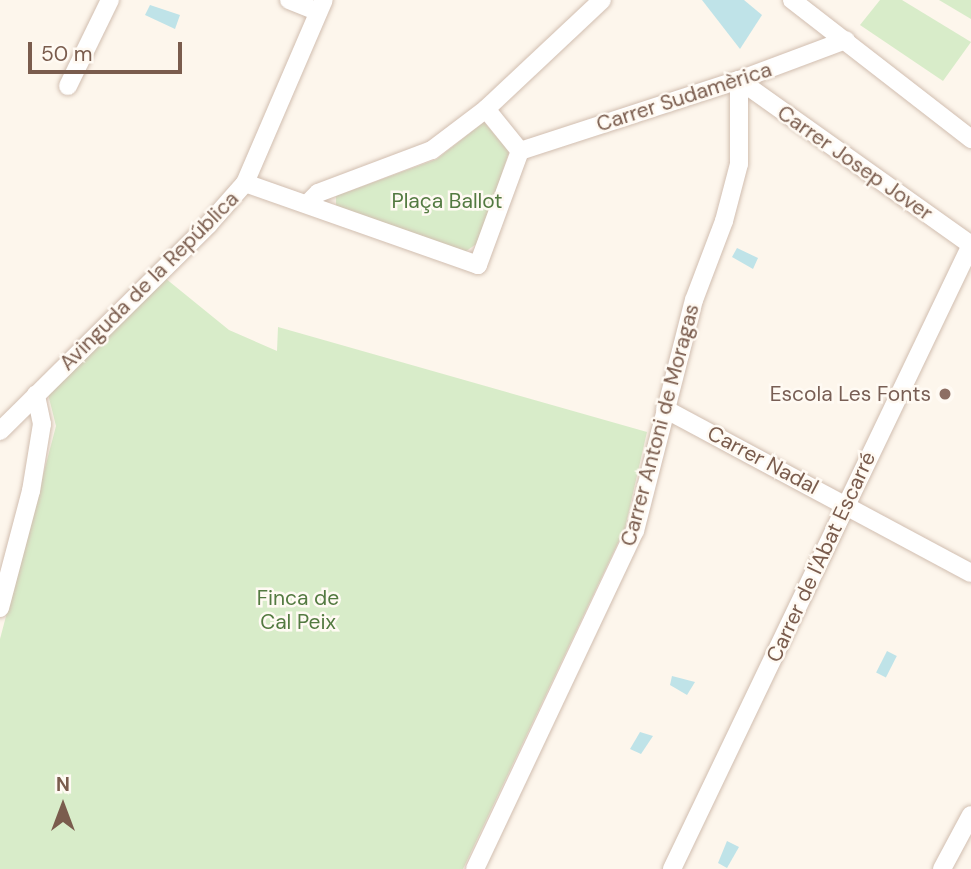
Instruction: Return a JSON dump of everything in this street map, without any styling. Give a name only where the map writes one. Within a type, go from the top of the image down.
[{"type":"street","points":[[68,86],[110,0]]},
{"type":"street","points":[[289,0],[321,6]]},
{"type":"street","points":[[308,203],[318,193],[432,150],[486,109],[602,0]]},
{"type":"street","points":[[792,0],[971,139]]},
{"type":"street","name":"Avinguda de la República","points":[[0,430],[208,225],[245,183],[321,6]]},
{"type":"street","name":"Carrer Sudamèrica","points":[[520,151],[739,80],[846,40]]},
{"type":"street","name":"Carrer Josep Jover","points":[[739,80],[971,245]]},
{"type":"street","name":"Carrer Antoni de Moragas","points":[[475,869],[635,531],[694,300],[724,221],[739,164],[739,80]]},
{"type":"street","points":[[245,183],[478,265],[520,151],[486,109]]},
{"type":"street","name":"Carrer de l'Abat Escarré","points":[[673,869],[971,245]]},
{"type":"street","points":[[0,608],[31,491],[42,424],[36,395]]},
{"type":"street","name":"Carrer Nadal","points":[[665,409],[971,573]]},
{"type":"street","points":[[942,869],[971,815]]},
{"type":"green space","points":[[880,0],[902,0],[971,42],[943,81],[860,25]]},
{"type":"green space","points":[[939,0],[971,0],[971,19]]},
{"type":"green space","name":"Plaça Ballot","points":[[484,122],[509,152],[479,242],[465,252],[336,208],[336,196],[437,159]]},
{"type":"green space","name":"Finca de Cal Peix","points":[[165,278],[229,330],[277,351],[278,327],[647,432],[625,528],[463,869],[0,869],[0,639],[56,426],[48,394]]},
{"type":"water","points":[[702,0],[744,0],[762,15],[740,49]]},
{"type":"water","points":[[150,5],[180,15],[175,29],[145,15]]},
{"type":"water","points":[[737,248],[758,258],[753,269],[732,257]]},
{"type":"water","points":[[887,651],[897,656],[886,677],[876,672]]},
{"type":"water","points":[[672,676],[695,682],[687,695],[670,685]]},
{"type":"water","points":[[640,732],[653,736],[641,754],[630,749]]},
{"type":"water","points":[[727,841],[739,847],[727,868],[718,863]]},
{"type":"place","name":"Escola Les Fonts","points":[[945,394]]}]
